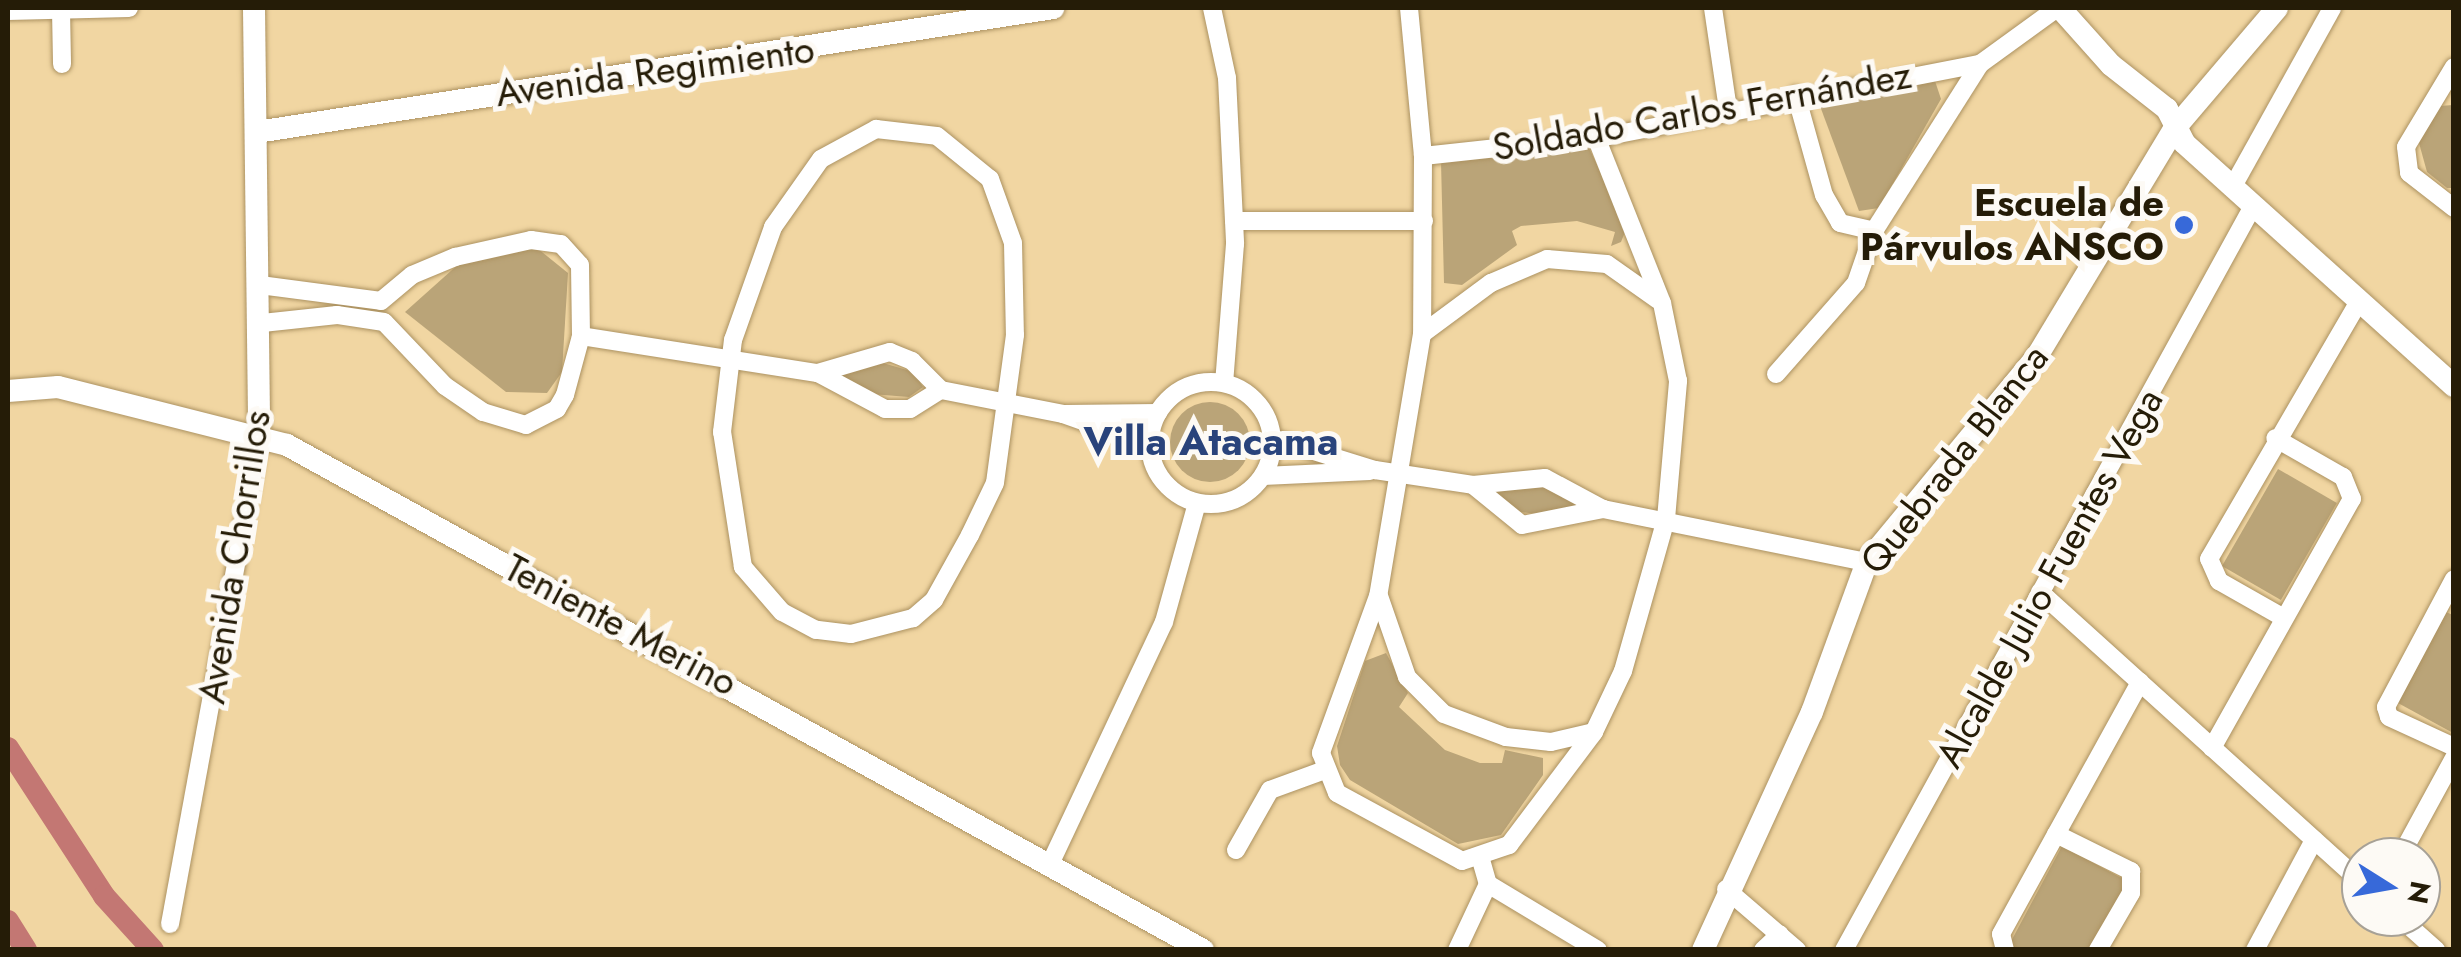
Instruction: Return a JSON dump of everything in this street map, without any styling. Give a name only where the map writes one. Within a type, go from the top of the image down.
[{"type":"street","points":[[8,11],[129,8]]},
{"type":"street","name":"Avenida Chorrillos","points":[[170,924],[259,438],[262,323],[254,8]]},
{"type":"street","name":"Avenida Regimiento","points":[[257,132],[1052,8]]},
{"type":"street","points":[[1212,8],[1226,78],[1234,221],[1224,383]]},
{"type":"street","points":[[1410,8],[1423,156],[1422,334],[1378,596],[1326,734],[1325,770],[1337,793],[1442,853],[1480,860],[1509,844],[1594,732],[1623,671],[1666,520],[1678,381],[1662,303],[1596,137]]},
{"type":"street","points":[[1713,8],[1728,110]]},
{"type":"street","points":[[1776,374],[1856,282],[1874,231],[1980,64],[2058,8],[2110,65],[2167,109],[2175,128],[2232,188],[2454,386]]},
{"type":"street","name":"Quebrada Blanca","points":[[1703,950],[1726,889],[1812,712],[1866,562],[2036,358],[2175,128],[2277,8]]},
{"type":"street","points":[[2232,188],[2332,8]]},
{"type":"street","points":[[62,10],[62,64]]},
{"type":"street","name":"Soldado Carlos Fernández","points":[[1423,156],[1596,137],[1796,95],[1980,64]]},
{"type":"street","points":[[2454,67],[2406,147],[2409,173],[2454,208]]},
{"type":"street","points":[[1796,95],[1824,196],[1840,223],[1874,231]]},
{"type":"street","points":[[908,128],[966,154],[1004,205],[1016,304],[996,483],[934,600],[878,632],[816,630],[782,612],[744,567],[724,484],[729,357],[755,267],[801,180],[859,134],[908,128]]},
{"type":"street","name":"Alcalde Julio Fuentes Vega","points":[[1844,950],[2254,206]]},
{"type":"street","points":[[1234,221],[1424,221]]},
{"type":"street","points":[[262,323],[337,315],[384,322],[445,386],[519,424],[562,402],[581,336],[580,265],[549,240],[455,256],[412,275],[388,298],[384,322]]},
{"type":"street","points":[[1422,334],[1490,283],[1547,259],[1607,264],[1662,303]]},
{"type":"street","points":[[260,286],[351,302],[388,298]]},
{"type":"street","points":[[2284,618],[2220,581],[2209,559],[2359,301]]},
{"type":"street","points":[[581,336],[818,374],[884,409],[910,408],[941,390]]},
{"type":"street","points":[[818,374],[890,352],[912,361],[941,390],[1063,414],[1150,446]]},
{"type":"street","points":[[1263,476],[1272,438],[1257,403],[1224,383],[1186,388],[1158,414],[1150,446],[1164,482],[1197,503],[1234,500],[1263,476],[1400,471],[1473,486],[1544,478],[1604,509],[1866,562]]},
{"type":"street","name":"Teniente Merino","points":[[8,392],[58,387],[259,438],[304,454],[1051,862],[1204,950]]},
{"type":"street","points":[[1063,414],[1158,414]]},
{"type":"street","points":[[1272,438],[1375,470]]},
{"type":"street","points":[[2212,748],[2352,499],[2343,477],[2276,438]]},
{"type":"street","points":[[1473,486],[1522,525],[1604,509]]},
{"type":"street","points":[[1051,862],[1164,622],[1197,503]]},
{"type":"street","points":[[2454,579],[2448,600],[2388,697],[2389,716],[2454,746]]},
{"type":"street","points":[[2040,592],[2341,864]]},
{"type":"street","points":[[1378,596],[1407,677],[1444,714],[1506,737],[1551,742],[1594,732]]},
{"type":"street","points":[[2004,950],[2001,934],[2140,682]]},
{"type":"street","points":[[2411,837],[2454,758]]},
{"type":"street","points":[[1236,850],[1270,790],[1325,770]]},
{"type":"street","points":[[2056,834],[2131,871],[2131,893],[2098,950]]},
{"type":"street","points":[[2255,950],[2314,840]]},
{"type":"street","points":[[1480,860],[1488,884],[1598,950]]},
{"type":"street","points":[[1456,950],[1488,884]]},
{"type":"street","points":[[1726,889],[1798,950]]},
{"type":"street","points":[[1763,950],[1780,934]]},
{"type":"shaded area","points":[[1935,81],[1941,99],[1879,208],[1859,211],[1820,106]]},
{"type":"shaded area","points":[[2453,105],[2453,188],[2447,188],[2427,172],[2419,143],[2440,106]]},
{"type":"shaded area","points":[[1589,148],[1627,227],[1621,242],[1611,246],[1615,232],[1577,221],[1521,226],[1512,231],[1517,245],[1462,285],[1444,283],[1441,162]]},
{"type":"shaded area","points":[[537,248],[568,273],[562,372],[547,393],[506,392],[405,312],[462,261]]},
{"type":"shaded area","points":[[876,361],[914,372],[923,387],[909,397],[871,394],[838,376]]},
{"type":"shaded area","points":[[1202,402],[1218,402],[1239,413],[1250,442],[1239,471],[1218,482],[1202,482],[1188,476],[1176,464],[1170,450],[1170,434],[1176,420],[1188,408]]},
{"type":"shaded area","points":[[2278,469],[2337,503],[2281,600],[2222,566]]},
{"type":"shaded area","points":[[1522,482],[1566,492],[1585,508],[1562,518],[1515,511],[1490,492]]},
{"type":"shaded area","points":[[2446,612],[2453,615],[2453,733],[2398,703]]},
{"type":"shaded area","points":[[1386,653],[1408,693],[1399,707],[1445,750],[1480,763],[1502,763],[1505,750],[1543,758],[1543,775],[1501,835],[1458,844],[1350,780],[1340,765],[1337,746],[1365,661]]},
{"type":"shaded area","points":[[2062,846],[2127,881],[2090,949],[2018,949],[2009,945]]},
{"type":"waterway","points":[[8,748],[104,896],[153,950]]},
{"type":"waterway","points":[[8,921],[26,950]]},
{"type":"place","name":"Escuela de Párvulos ANSCO","points":[[2184,225]]},
{"type":"district","name":"Villa Atacama","points":[[1211,441]]}]
